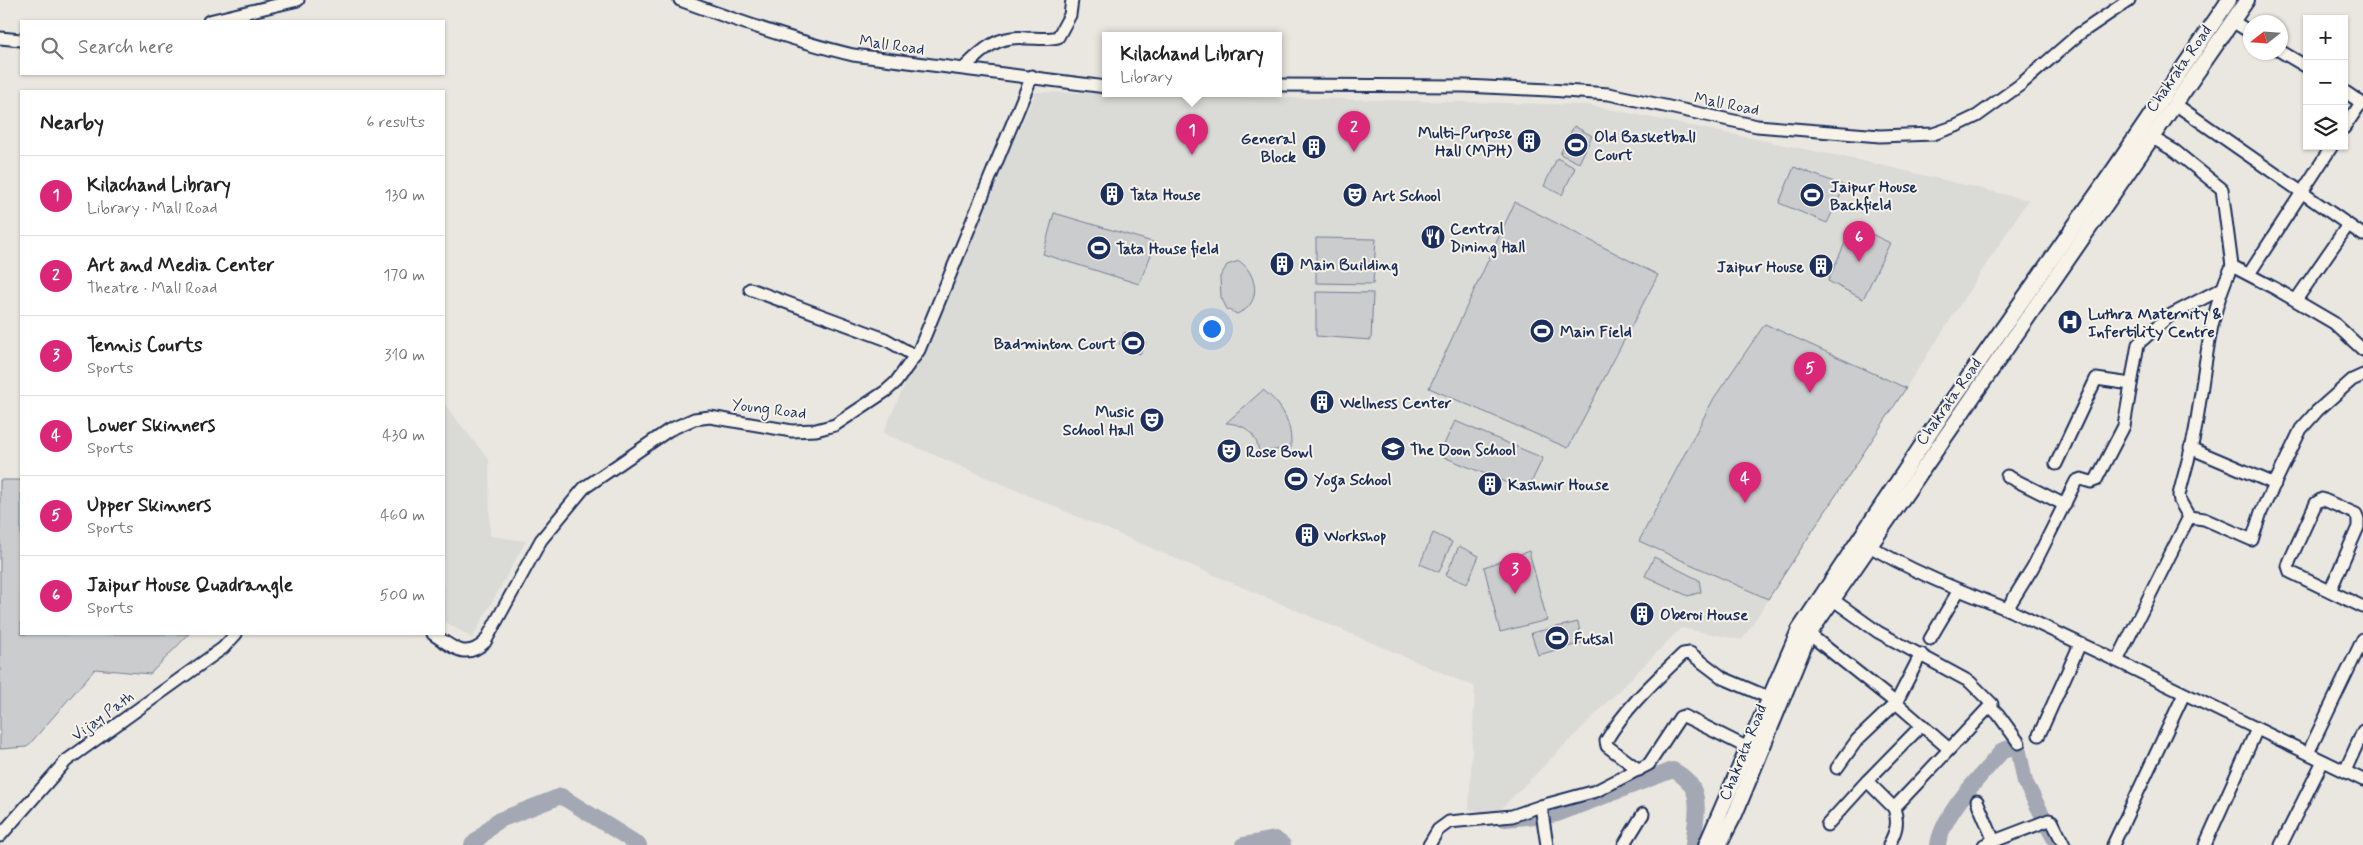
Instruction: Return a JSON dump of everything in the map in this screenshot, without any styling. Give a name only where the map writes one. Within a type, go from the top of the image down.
[{"type":"main road","name":"Chakrata Road","points":[[1716,843],[1735,814],[1810,634],[1864,543],[1942,415],[2115,168],[2229,0]]},
{"type":"main road","name":"Chakrata Road","points":[[1716,843],[1748,748],[1799,630],[1864,543],[2247,0]]},
{"type":"street","points":[[213,20],[298,0]]},
{"type":"street","name":"Mall Road","points":[[680,0],[747,25],[814,46],[853,55],[939,68],[964,68],[1102,86]]},
{"type":"street","points":[[964,68],[982,50],[996,40],[1017,37],[1052,39],[1058,37],[1070,15],[1072,0]]},
{"type":"street","name":"Mall Road","points":[[1282,85],[1465,86],[1609,94],[1757,126],[1880,136],[1933,134],[1977,116],[2020,85],[2079,34],[2129,0]]},
{"type":"street","points":[[2232,21],[2243,28]]},
{"type":"street","points":[[0,38],[20,40]]},
{"type":"street","points":[[2288,56],[2303,65]]},
{"type":"street","name":"Young Road","points":[[435,635],[462,652],[473,652],[480,647],[485,642],[541,540],[584,488],[669,430],[694,419],[710,417],[792,431],[816,430],[835,424],[886,391],[896,382],[915,356],[1032,76]]},
{"type":"street","points":[[2348,94],[2362,103],[2348,122]]},
{"type":"street","points":[[2174,104],[2363,235]]},
{"type":"street","points":[[2152,137],[2175,151],[2222,188],[2232,266],[2221,289],[2179,495],[2180,501],[2189,517]]},
{"type":"street","points":[[2249,274],[2329,150]]},
{"type":"street","points":[[2296,300],[2348,224]]},
{"type":"street","points":[[2232,266],[2296,300],[2334,323],[2363,350]]},
{"type":"street","points":[[750,289],[886,339],[915,356]]},
{"type":"street","points":[[2007,609],[2033,567],[2078,479],[2091,482],[2096,480],[2122,433],[2135,352],[2141,339],[2169,316],[2221,289]]},
{"type":"street","points":[[2189,517],[2204,519],[2252,540],[2261,512],[2301,429],[2317,411],[2352,380],[2363,375]]},
{"type":"street","points":[[2056,464],[2096,379],[2131,384]]},
{"type":"street","points":[[2190,448],[2275,484]]},
{"type":"street","points":[[2006,476],[2065,505]]},
{"type":"street","points":[[2330,590],[2359,538],[2358,519],[2356,514],[2322,499],[2316,503],[2290,560],[2289,569],[2330,590],[2363,606]]},
{"type":"street","points":[[2117,661],[2189,517]]},
{"type":"street","points":[[1864,543],[1960,590],[2007,609],[2117,661],[2363,780]]},
{"type":"street","points":[[1930,638],[1960,590]]},
{"type":"street","points":[[1832,599],[1878,632],[1921,654],[1974,685],[1992,702],[1894,808]]},
{"type":"street","points":[[1810,634],[1896,703],[1948,748]]},
{"type":"street","name":"Vijay Path","points":[[0,836],[66,761],[223,648],[235,635]]},
{"type":"street","points":[[2308,753],[2363,639]]},
{"type":"street","points":[[2039,735],[2080,644]]},
{"type":"street","points":[[1639,770],[1607,746],[1606,741],[1617,722],[1633,702],[1683,654],[1690,653],[1723,678],[1770,698]]},
{"type":"street","points":[[1837,768],[1857,740],[1896,703],[1921,654]]},
{"type":"street","points":[[2114,845],[2184,694]]},
{"type":"street","points":[[1990,706],[2019,743]]},
{"type":"street","points":[[1429,845],[1438,830],[1449,822],[1468,818],[1512,816],[1596,790],[1639,770],[1654,759],[1683,716],[1748,748]]},
{"type":"street","points":[[1827,825],[1922,725]]},
{"type":"street","points":[[2205,845],[2257,729]]},
{"type":"street","points":[[2344,771],[2363,731]]},
{"type":"street","points":[[2281,845],[2323,760]]},
{"type":"street","points":[[1867,781],[1894,808],[1898,819],[1897,828],[1889,845]]},
{"type":"street","points":[[1977,801],[1989,843],[2008,841],[2050,820],[2064,845]]},
{"type":"street","points":[[1541,806],[1547,845]]},
{"type":"street","points":[[1624,845],[1643,814]]},
{"type":"shaded area","name":"The Doon School","points":[[1036,92],[1102,94],[1102,97],[1249,97],[1589,105],[1868,162],[2028,200],[1742,640],[1681,628],[1495,815],[1469,809],[1475,687],[883,433]]},
{"type":"shaded area","name":"Old Basketball Court","points":[[1574,126],[1592,136],[1579,163],[1560,154]]},
{"type":"shaded area","name":"Old Basketball Court","points":[[1557,158],[1575,168],[1562,195],[1544,186]]},
{"type":"shaded area","name":"Jaipur House Backfield","points":[[1794,167],[1845,186],[1827,223],[1779,203]]},
{"type":"shaded area","name":"Main Field","points":[[1515,202],[1658,275],[1568,448],[1429,388]]},
{"type":"shaded area","name":"Tata House field","points":[[1054,213],[1156,243],[1139,284],[1043,254]]},
{"type":"shaded area","points":[[1853,225],[1890,243],[1863,299],[1828,281]]},
{"type":"shaded area","points":[[1316,238],[1376,239],[1373,284],[1316,283]]},
{"type":"shaded area","points":[[1239,261],[1248,270],[1255,289],[1252,301],[1247,308],[1237,314],[1227,309],[1221,297],[1220,277],[1227,265]]},
{"type":"shaded area","points":[[1316,292],[1373,293],[1371,340],[1316,336]]},
{"type":"shaded area","points":[[1765,324],[1906,388],[1768,599],[1639,541],[1714,398]]},
{"type":"shaded area","name":"Badminton Court","points":[[1125,332],[1146,342],[1140,354],[1119,344]]},
{"type":"shaded area","points":[[1263,390],[1276,402],[1285,415],[1290,430],[1291,448],[1259,452],[1258,445],[1248,431],[1239,425],[1226,423]]},
{"type":"shaded area","points":[[445,405],[489,460],[490,536],[526,541],[472,638],[445,622]]},
{"type":"shaded area","points":[[1455,421],[1543,458],[1527,491],[1439,455]]},
{"type":"shaded area","points":[[0,480],[20,480],[20,635],[188,635],[150,674],[95,669],[27,747],[0,749]]},
{"type":"shaded area","points":[[1433,533],[1452,542],[1439,572],[1420,564]]},
{"type":"shaded area","points":[[1459,546],[1479,556],[1467,584],[1446,575]]},
{"type":"shaded area","points":[[1529,551],[1547,620],[1500,632],[1484,567]]},
{"type":"shaded area","points":[[1654,557],[1699,580],[1701,592],[1688,596],[1645,576]]},
{"type":"shaded area","name":"Futsal","points":[[1578,622],[1582,643],[1538,655],[1531,633]]},
{"type":"waterway","points":[[1938,845],[1941,832],[1947,820],[1964,794],[2003,750],[2014,747],[2019,752],[2025,782],[2045,820]]},
{"type":"waterway","points":[[1550,815],[1673,770],[1690,784],[1695,793],[1697,812],[1693,845]]},
{"type":"waterway","points":[[472,845],[497,821],[561,796],[639,845]]},
{"type":"waterway","points":[[1505,819],[1536,816]]},
{"type":"waterway","points":[[2048,827],[2058,845]]},
{"type":"waterway","points":[[1243,845],[1275,839],[1283,845]]},
{"type":"place","name":"Multi-Purpose Hall (MPH)","points":[[1529,141]]},
{"type":"place","name":"Old Basketball Court","points":[[1576,145]]},
{"type":"place","name":"General Block","points":[[1314,147]]},
{"type":"place","name":"Art and Media Center","points":[[1354,152]]},
{"type":"place","name":"Kilachand Library","points":[[1192,155]]},
{"type":"place","name":"Tata House","points":[[1112,194]]},
{"type":"place","name":"Art School","points":[[1355,195]]},
{"type":"place","name":"Jaipur House Backfield","points":[[1812,195]]},
{"type":"place","name":"Central Dining Hall","points":[[1433,237]]},
{"type":"place","name":"Tata House field","points":[[1099,248]]},
{"type":"place","name":"Jaipur House Quadrangle","points":[[1859,262]]},
{"type":"place","name":"Main Building","points":[[1282,264]]},
{"type":"place","name":"Jaipur House","points":[[1821,266]]},
{"type":"place","name":"Luthra Maternity & Infertility Centre","points":[[2070,322]]},
{"type":"place","name":"Main Field","points":[[1542,331]]},
{"type":"place","name":"Badminton Court","points":[[1133,343]]},
{"type":"place","name":"Upper Skinners","points":[[1810,393]]},
{"type":"place","name":"Wellness Center","points":[[1322,402]]},
{"type":"place","name":"Music School Hall","points":[[1152,420]]},
{"type":"place","name":"The Doon School","points":[[1393,449]]},
{"type":"place","name":"Rose Bowl","points":[[1229,451]]},
{"type":"place","name":"Yoga School","points":[[1296,479]]},
{"type":"place","name":"Kashmir House","points":[[1490,484]]},
{"type":"place","name":"Lower Skinners","points":[[1745,503]]},
{"type":"place","name":"Workshop","points":[[1307,535]]},
{"type":"place","name":"Tennis Courts","points":[[1515,594]]},
{"type":"place","name":"Oberoi House","points":[[1642,614]]},
{"type":"place","name":"Futsal","points":[[1557,638]]}]
